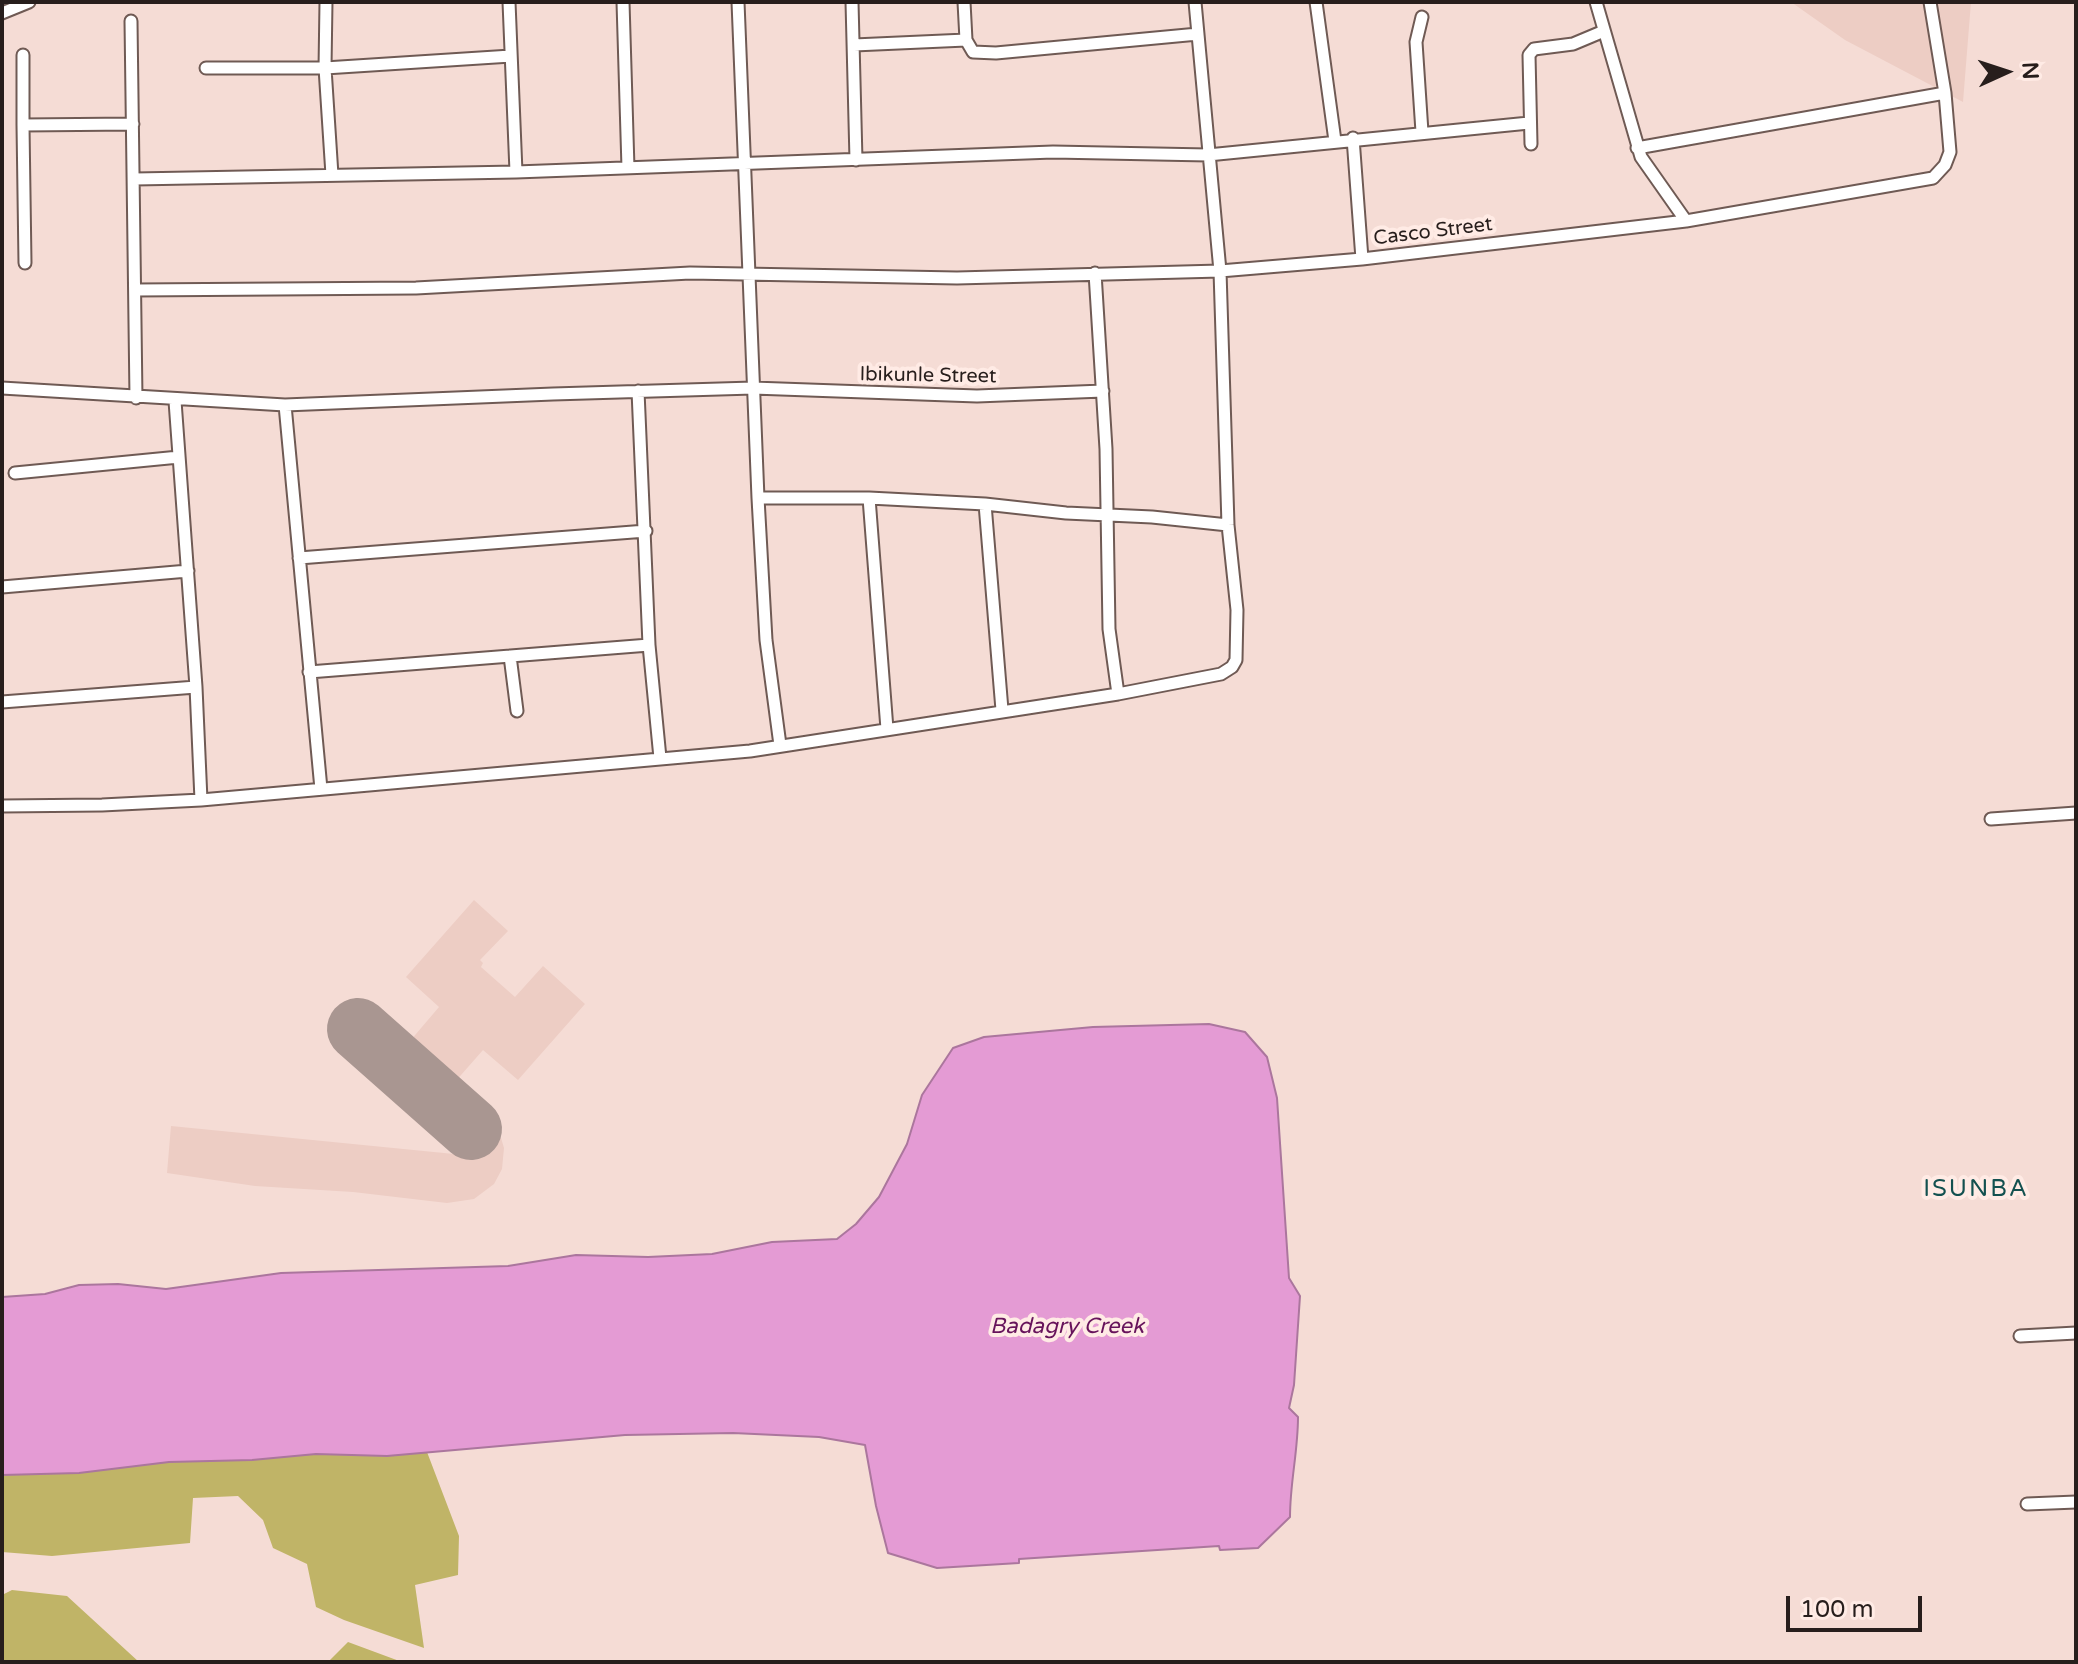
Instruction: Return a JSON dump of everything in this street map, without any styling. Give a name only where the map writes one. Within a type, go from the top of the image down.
[{"type":"street","points":[[2,13],[29,2]]},
{"type":"street","points":[[326,2],[325,68],[332,175]]},
{"type":"street","points":[[509,2],[516,172]]},
{"type":"street","points":[[623,2],[628,168]]},
{"type":"street","points":[[738,2],[766,640],[780,745]]},
{"type":"street","points":[[852,2],[856,160]]},
{"type":"street","points":[[964,2],[966,40],[973,52],[996,53],[1198,34]]},
{"type":"street","points":[[2,806],[201,800],[750,751],[1118,694],[1221,674],[1232,667],[1236,660],[1237,610],[1228,525],[1220,271],[1195,2]]},
{"type":"street","points":[[1316,2],[1335,141]]},
{"type":"street","points":[[1596,2],[1637,148],[1686,221]]},
{"type":"street","name":"Casco Street","points":[[136,290],[416,288],[659,273],[957,278],[1220,271],[1362,259],[1686,221],[1933,178],[1945,165],[1950,152],[1945,93],[1930,2]]},
{"type":"street","points":[[1422,17],[1416,42],[1422,132]]},
{"type":"street","points":[[131,21],[136,398]]},
{"type":"street","points":[[1531,144],[1529,55],[1534,49],[1573,44],[1604,31]]},
{"type":"street","points":[[854,45],[966,40]]},
{"type":"street","points":[[23,55],[25,263]]},
{"type":"street","points":[[206,68],[325,68],[511,56]]},
{"type":"street","points":[[1637,148],[1945,93]]},
{"type":"street","points":[[135,179],[516,172],[1053,152],[1208,155],[1353,138],[1529,123]]},
{"type":"street","points":[[23,125],[133,124]]},
{"type":"street","points":[[1353,138],[1362,259]]},
{"type":"street","points":[[1095,273],[1108,515],[1109,629],[1118,694]]},
{"type":"street","name":"Ibikunle Street","points":[[2,388],[175,401],[285,405],[753,388],[977,396],[1103,391]]},
{"type":"street","points":[[638,391],[649,645],[660,758]]},
{"type":"street","points":[[175,401],[201,800]]},
{"type":"street","points":[[285,405],[321,789]]},
{"type":"street","points":[[15,473],[179,457]]},
{"type":"street","points":[[758,498],[869,498],[985,504],[1228,525]]},
{"type":"street","points":[[869,498],[887,729]]},
{"type":"street","points":[[985,504],[1002,710]]},
{"type":"street","points":[[299,558],[646,531]]},
{"type":"street","points":[[2,587],[188,571]]},
{"type":"street","points":[[309,672],[649,645]]},
{"type":"street","points":[[510,656],[517,711]]},
{"type":"street","points":[[2,702],[196,687]]},
{"type":"street","points":[[1991,819],[2076,813]]},
{"type":"street","points":[[2020,1336],[2076,1333]]},
{"type":"street","points":[[2027,1504],[2076,1502]]},
{"type":"shaded area","points":[[1791,2],[1971,2],[1963,102],[1845,40]]},
{"type":"shaded area","points":[[474,900],[508,931],[480,960],[483,963],[481,967],[515,997],[543,966],[585,1004],[518,1080],[483,1050],[454,1083],[486,1112],[455,1147],[343,1045],[375,1010],[410,1041],[439,1007],[406,977]]},
{"type":"shaded area","points":[[487,1118],[499,1131],[504,1148],[502,1169],[494,1184],[474,1199],[447,1203],[353,1192],[255,1186],[167,1173],[171,1126],[454,1154]]},
{"type":"shaded area","points":[[427,1452],[459,1536],[458,1575],[415,1585],[424,1648],[316,1607],[307,1564],[273,1548],[263,1520],[238,1496],[193,1498],[190,1543],[52,1556],[2,1552],[2,1475],[79,1473],[169,1462],[252,1460],[316,1454],[387,1456]]},
{"type":"shaded area","points":[[12,1590],[67,1596],[139,1662],[2,1662],[2,1595]]},
{"type":"shaded area","points":[[348,1642],[402,1662],[328,1662]]},
{"type":"water","name":"Badagry Creek","points":[[1209,1024],[1245,1032],[1267,1057],[1277,1098],[1289,1278],[1300,1296],[1294,1385],[1289,1408],[1298,1417],[1290,1517],[1258,1548],[1220,1550],[1219,1546],[1019,1559],[1019,1563],[937,1568],[888,1553],[865,1445],[819,1437],[733,1433],[625,1435],[387,1456],[316,1454],[252,1460],[169,1462],[79,1473],[2,1475],[2,1297],[45,1294],[79,1285],[118,1284],[166,1289],[281,1273],[508,1266],[576,1255],[648,1257],[712,1254],[772,1242],[837,1239],[856,1224],[879,1197],[907,1144],[922,1095],[953,1048],[984,1037],[1093,1027]]},
{"type":"runway","points":[[358,1029],[471,1129]]},
{"type":"district","name":"ISUNBA","points":[[1976,1190]]}]
